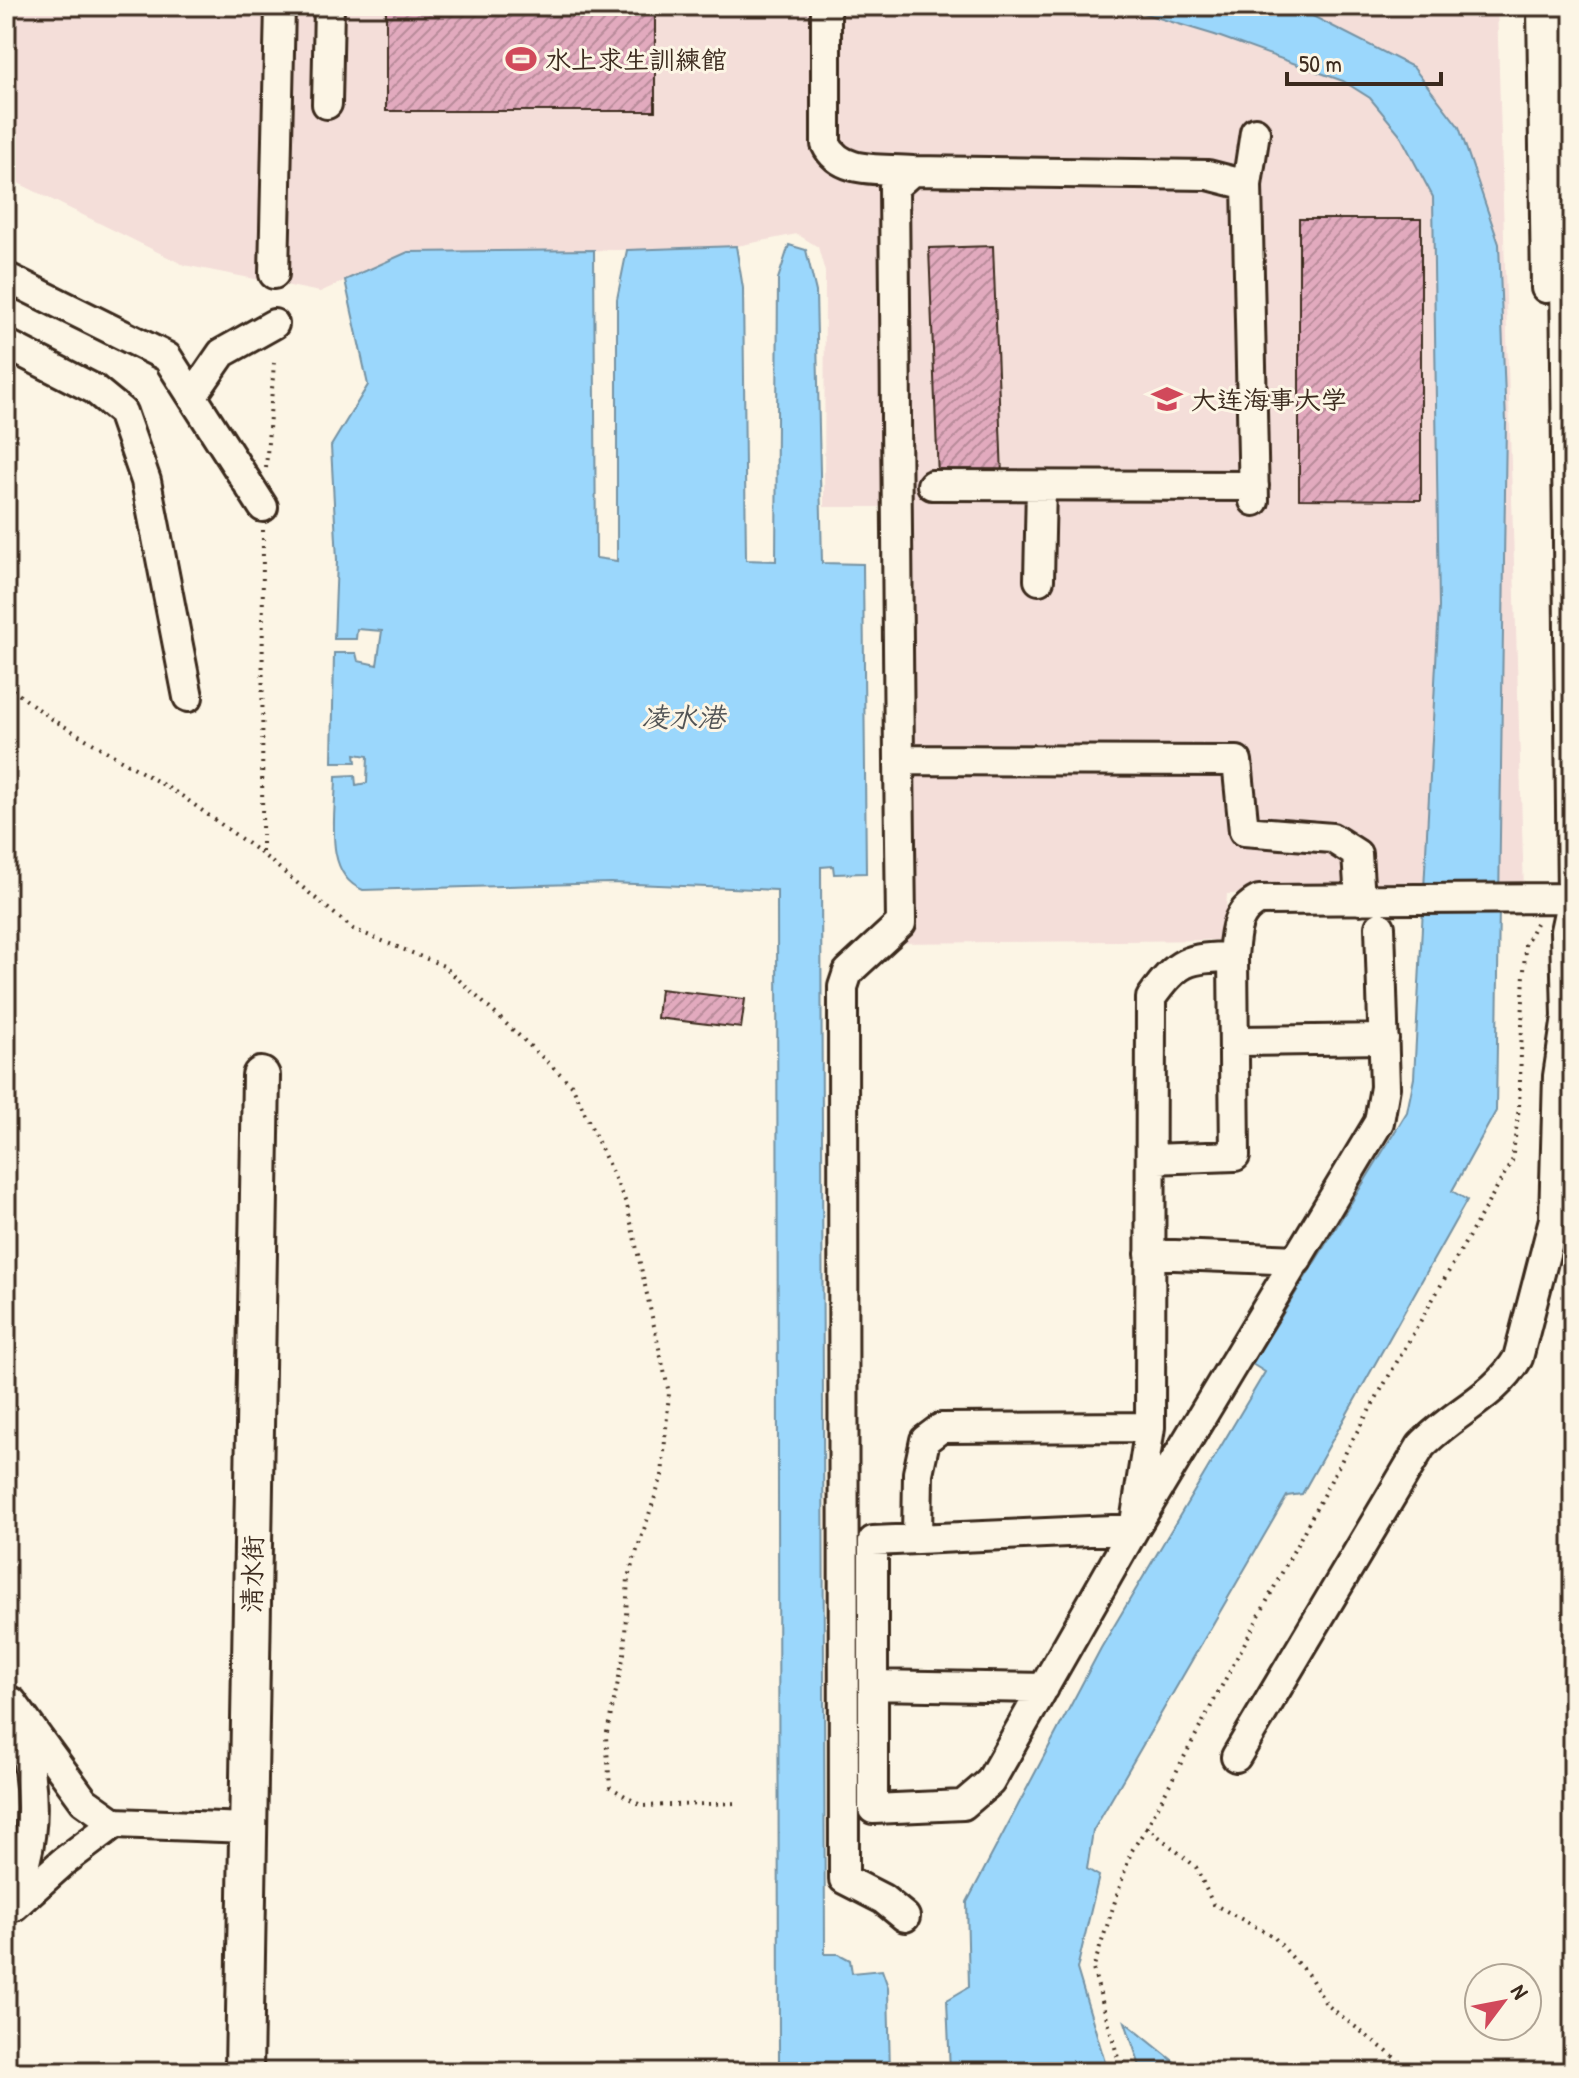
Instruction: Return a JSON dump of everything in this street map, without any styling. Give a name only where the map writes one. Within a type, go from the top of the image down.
[{"type":"main road","name":"清水街","points":[[244,2072],[261,1076]]},
{"type":"street","points":[[274,274],[280,6]]},
{"type":"street","points":[[327,104],[329,6]]},
{"type":"street","points":[[826,6],[826,144],[832,157],[844,165],[912,171],[1208,175],[1247,185]]},
{"type":"street","points":[[1236,1757],[1405,1469],[1438,1428],[1509,1374],[1518,1358],[1554,1219],[1558,1076],[1567,1017],[1565,931],[1552,901],[1542,6]]},
{"type":"street","points":[[1552,901],[1562,6]]},
{"type":"street","points":[[932,485],[1254,494],[1247,185],[1255,132]]},
{"type":"street","points":[[905,1917],[883,1899],[844,1879],[843,987],[848,972],[901,923],[894,187],[912,171]]},
{"type":"street","points":[[6,277],[167,357],[193,395],[212,433],[263,507]]},
{"type":"street","points":[[193,395],[222,353],[274,324]]},
{"type":"street","points":[[6,344],[94,389],[122,412],[146,481],[188,697]]},
{"type":"street","points":[[1039,580],[1041,486]]},
{"type":"street","points":[[899,760],[1237,761],[1244,831],[1332,838],[1357,854],[1360,900]]},
{"type":"street","points":[[1151,1159],[1235,1156],[1237,1041],[1233,957],[1235,927],[1247,906],[1259,900],[1552,901]]},
{"type":"street","points":[[1134,1529],[873,1541],[873,1809],[963,1805],[977,1797],[990,1782],[1134,1529],[1379,1122],[1385,1087],[1380,927]]},
{"type":"street","points":[[1134,1529],[1150,1427],[1151,998],[1171,970],[1199,958],[1233,957]]},
{"type":"street","points":[[1237,1041],[1384,1039]]},
{"type":"street","points":[[1150,1254],[1297,1260]]},
{"type":"street","points":[[917,1539],[918,1473],[925,1440],[941,1428],[1150,1427]]},
{"type":"street","points":[[873,1685],[1044,1688]]},
{"type":"street","points":[[9,1698],[84,1801],[115,1823],[248,1828]]},
{"type":"street","points":[[6,1912],[22,1875],[32,1820],[27,1752],[9,1698]]},
{"type":"street","points":[[6,1912],[63,1862],[115,1823]]},
{"type":"path","points":[[262,854],[263,507],[274,363]]},
{"type":"path","points":[[6,685],[52,719],[182,796],[262,854],[353,929],[444,966],[572,1085],[627,1205],[669,1393],[662,1476],[628,1577],[624,1654],[606,1737],[610,1787],[642,1806],[738,1803]]},
{"type":"path","points":[[1122,2072],[1093,1969],[1131,1852],[1354,1437],[1512,1161],[1519,1107],[1525,945],[1552,901]]},
{"type":"path","points":[[1147,1827],[1196,1867],[1213,1904],[1273,1936],[1310,1977],[1326,2004],[1413,2072]]},
{"type":"shaded area","name":"大连海事大学","points":[[6,6],[1497,6],[1524,891],[1227,894],[1224,940],[890,943],[886,507],[824,507],[825,272],[818,247],[797,234],[722,249],[408,252],[320,292],[184,265],[6,177]]},
{"type":"water","points":[[1119,6],[1293,6],[1413,67],[1459,127],[1499,244],[1506,423],[1496,1111],[1452,1191],[1467,1200],[1302,1494],[1287,1496],[1093,1831],[1087,1869],[1099,1876],[1077,1969],[1108,2072],[950,2072],[947,2000],[969,1987],[967,1902],[1101,1648],[1265,1372],[1252,1364],[1407,1112],[1414,1078],[1439,607],[1433,197],[1399,133],[1370,98],[1343,81],[1215,35]]},
{"type":"water","name":"凌水港","points":[[789,245],[806,250],[816,292],[822,563],[863,564],[866,873],[834,874],[833,866],[821,867],[825,1954],[839,1954],[850,1960],[852,1973],[882,1970],[888,1987],[890,2072],[779,2072],[777,890],[610,883],[363,890],[350,882],[341,871],[334,841],[336,776],[355,775],[356,785],[367,783],[368,756],[355,754],[356,762],[332,762],[334,653],[356,653],[358,661],[377,665],[382,631],[357,629],[356,639],[334,639],[337,560],[331,446],[368,385],[345,280],[408,252],[594,250],[596,558],[617,561],[617,299],[627,250],[736,246],[743,288],[746,560],[776,561],[778,279]]},
{"type":"water","points":[[1125,2022],[1187,2072],[1142,2072]]},
{"type":"building","name":"水上求生訓練館","points":[[386,6],[655,6],[655,111],[386,111]]},
{"type":"building","points":[[1299,219],[1421,219],[1421,500],[1299,499]]},
{"type":"building","points":[[993,246],[1002,476],[938,478],[929,248]]},
{"type":"building","points":[[660,989],[745,999],[741,1028],[657,1018]]},
{"type":"place","name":"水上求生訓練館","points":[[521,59]]},
{"type":"place","name":"大连海事大学","points":[[1167,399]]}]
